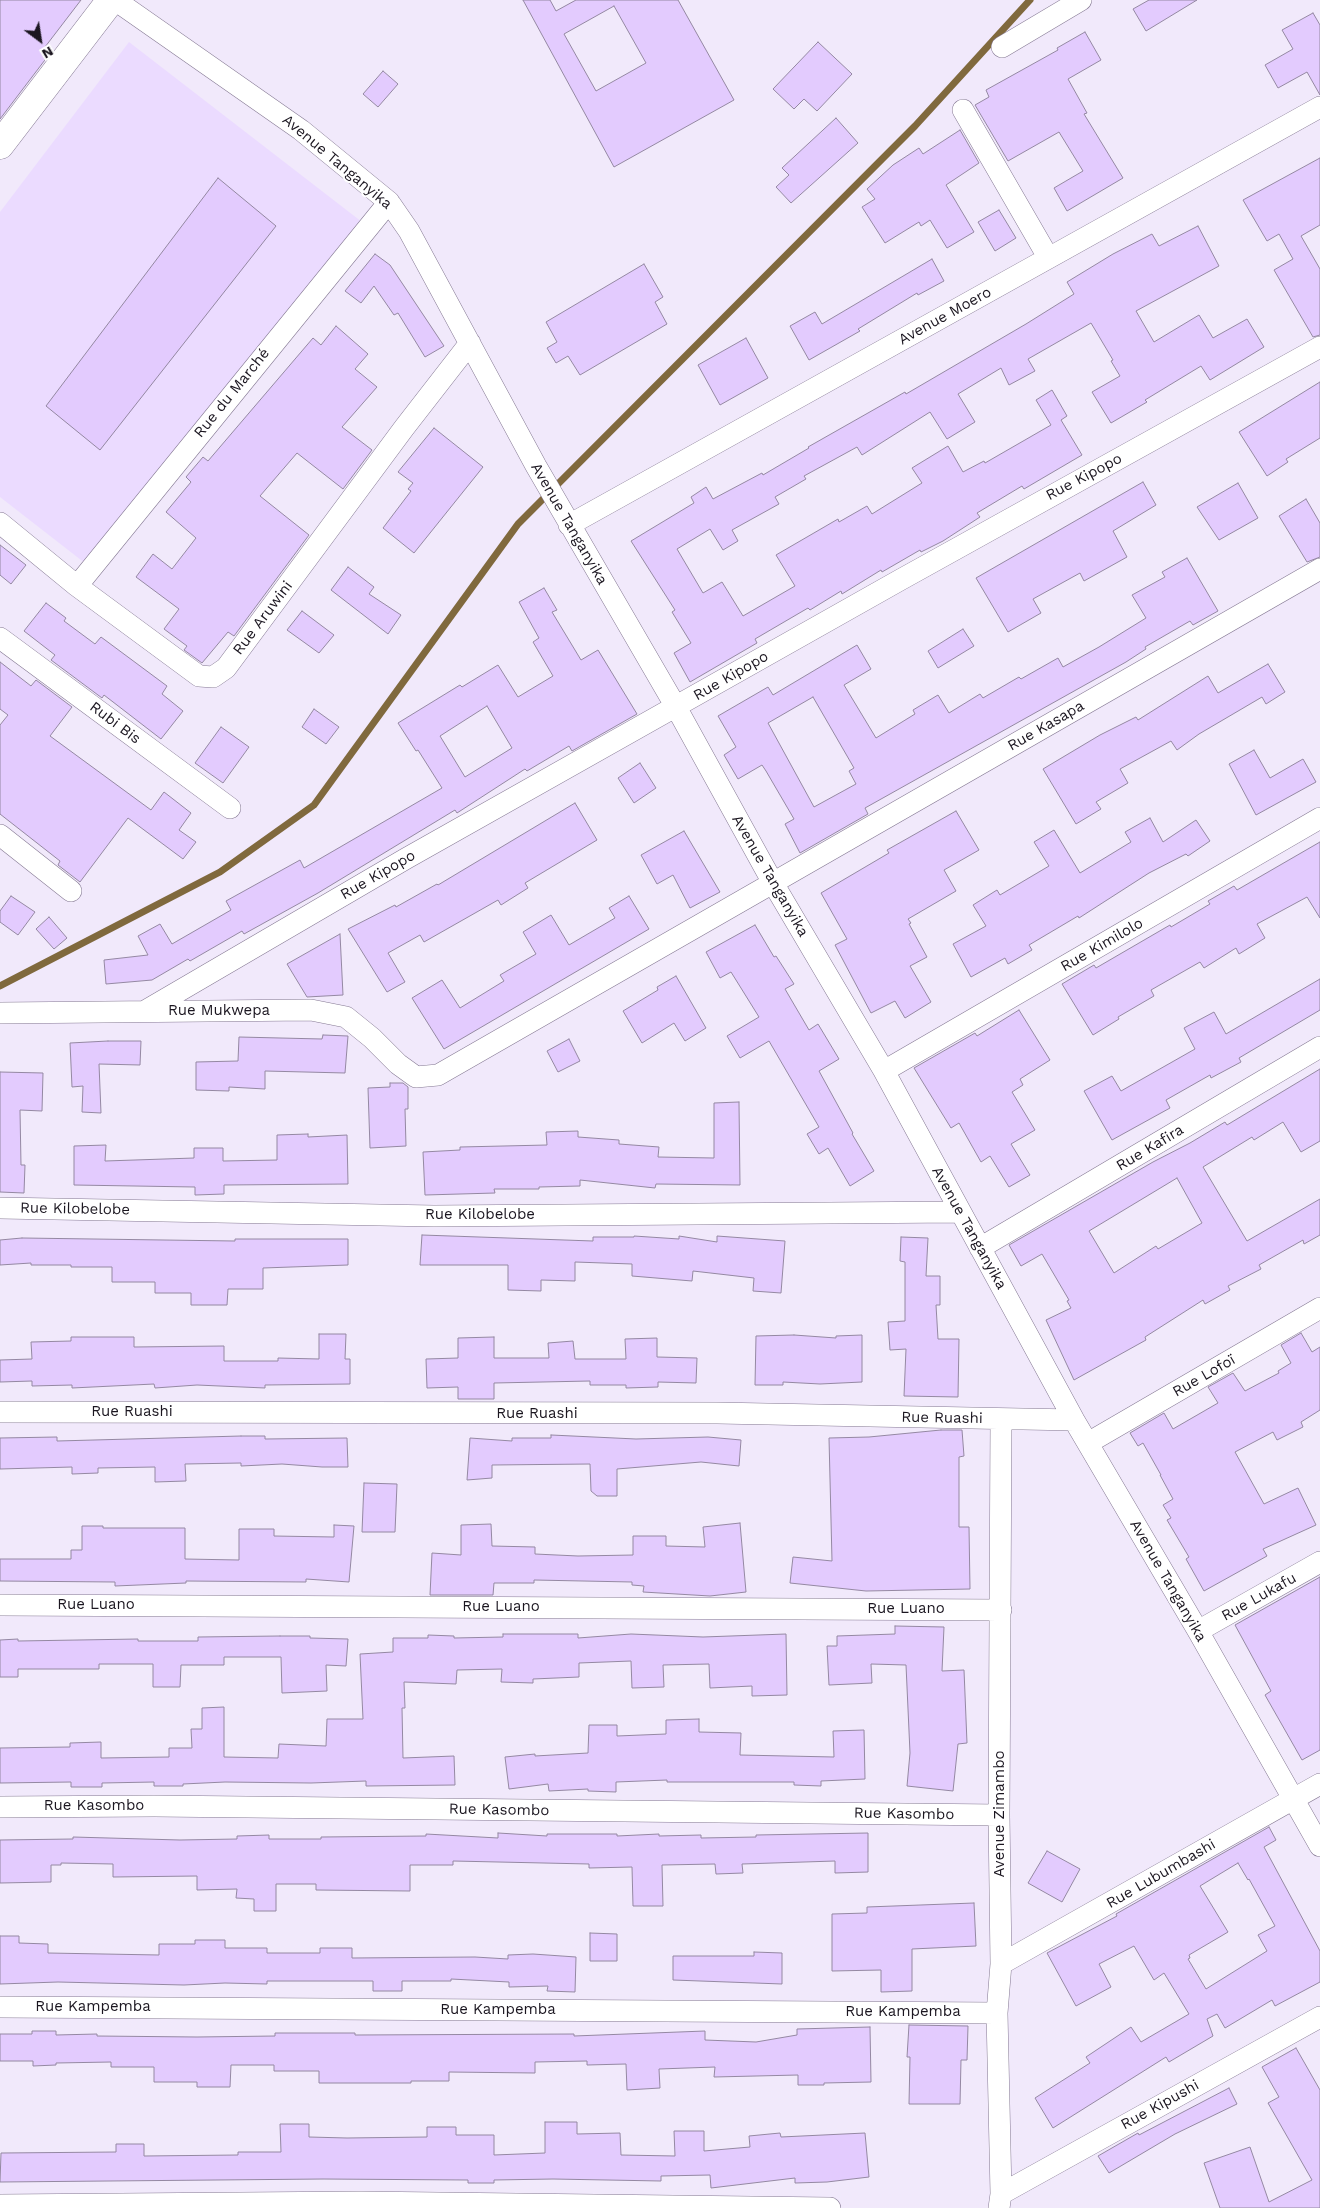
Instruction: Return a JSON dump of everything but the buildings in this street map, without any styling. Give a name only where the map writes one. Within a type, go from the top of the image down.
[{"type":"street","points":[[0,145],[111,0]]},
{"type":"street","name":"Avenue Tanganyika","points":[[115,0],[301,130],[389,202],[409,231],[536,466],[676,707],[773,883],[884,1071],[1074,1420],[1198,1631],[1320,1846]]},
{"type":"street","points":[[1002,47],[1081,0]]},
{"type":"street","name":"Avenue Moero","points":[[570,525],[1320,107]]},
{"type":"street","points":[[963,110],[1048,257]]},
{"type":"street","name":"Rue du Marché","points":[[77,586],[389,202]]},
{"type":"street","name":"Rue Aruwini","points":[[0,523],[77,586],[199,676],[213,677],[226,668],[404,428],[470,343]]},
{"type":"street","name":"Rue Kipopo","points":[[145,1011],[408,858],[1022,510],[1320,346]]},
{"type":"street","name":"Rue Kasapa","points":[[416,1077],[438,1075],[1320,569]]},
{"type":"street","name":"Rubi Bis","points":[[0,638],[230,808]]},
{"type":"street","name":"Rue Kimilolo","points":[[884,1071],[1320,818]]},
{"type":"street","points":[[0,835],[71,891]]},
{"type":"street","name":"Rue Mukwepa","points":[[0,1013],[311,1010],[346,1017],[372,1038],[398,1064],[416,1077]]},
{"type":"street","name":"Rue Kafira","points":[[980,1248],[1320,1047]]},
{"type":"street","name":"Rue Kilobelobe","points":[[0,1208],[434,1216],[960,1212]]},
{"type":"street","name":"Rue Lofoï","points":[[1088,1443],[1320,1308]]},
{"type":"street","name":"Rue Ruashi","points":[[0,1412],[717,1413],[1074,1420]]},
{"type":"street","name":"Avenue Zimambo","points":[[1000,2201],[997,2013],[1001,1964],[999,1815],[1001,1420]]},
{"type":"street","name":"Rue Lukafu","points":[[1198,1631],[1320,1562]]},
{"type":"street","name":"Rue Luano","points":[[0,1605],[1001,1610]]},
{"type":"street","name":"Rue Lubumbashi","points":[[1001,1964],[1320,1784]]},
{"type":"street","name":"Rue Kasombo","points":[[0,1806],[999,1815]]},
{"type":"street","name":"Rue Kampemba","points":[[0,2006],[997,2013]]},
{"type":"street","name":"Rue Kipushi","points":[[1000,2201],[1320,2017]]},
{"type":"street","points":[[0,2205],[361,2202],[830,2208]]},
{"type":"shaded area","points":[[129,42],[362,222],[90,567],[0,497],[0,212]]},
{"type":"waterway","points":[[0,986],[220,872],[314,805],[518,524],[915,126],[1030,0]]}]
